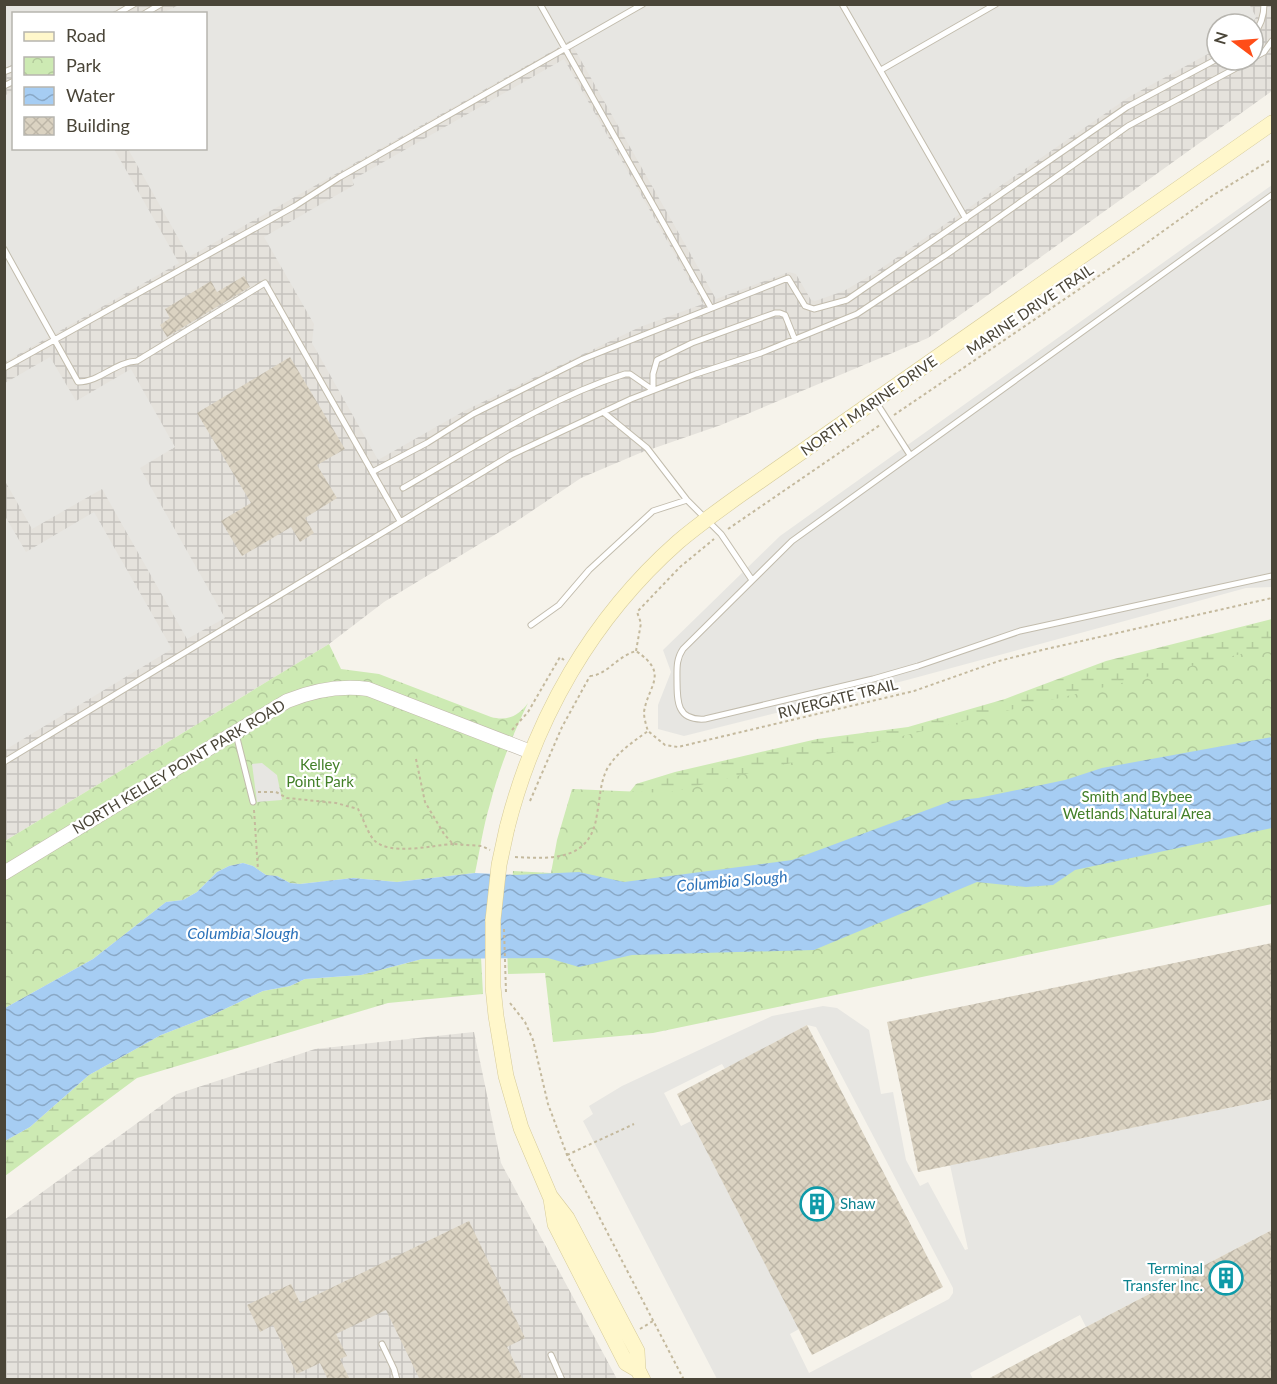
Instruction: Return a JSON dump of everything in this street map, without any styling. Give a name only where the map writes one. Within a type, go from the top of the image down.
[{"type":"main road","name":"NORTH MARINE DRIVE","points":[[640,1375],[626,1363],[555,1224],[550,1196],[530,1152],[513,1102],[501,1048],[500,990],[493,938],[495,893],[507,828],[531,752],[573,667],[603,623],[640,579],[706,519],[1272,123]]},
{"type":"street","name":"NORTH KELLEY POINT PARK ROAD","points":[[4,873],[287,701],[328,688],[351,687],[379,692],[531,752]]},
{"type":"lane","points":[[120,12],[134,4]]},
{"type":"lane","points":[[148,12],[162,4]]},
{"type":"lane","points":[[540,4],[711,308]]},
{"type":"lane","points":[[4,368],[295,206],[340,177],[643,4]]},
{"type":"lane","points":[[843,4],[966,219]]},
{"type":"lane","points":[[881,70],[996,4]]},
{"type":"lane","points":[[372,472],[427,443],[473,414],[583,359],[788,278],[805,306],[814,309],[847,300],[1127,107],[1205,65]]},
{"type":"lane","points":[[4,762],[511,455],[653,390],[795,340],[840,322],[877,302],[1128,126],[1228,72]]},
{"type":"lane","points":[[1272,195],[792,541],[678,656],[677,703],[681,711],[690,717],[705,719],[869,680],[918,666],[1020,631],[1272,576]]},
{"type":"lane","points":[[4,249],[78,382],[90,382],[127,361],[137,361],[265,284],[400,521]]},
{"type":"lane","points":[[653,390],[653,374],[657,360],[692,343],[775,313],[785,315],[795,340]]},
{"type":"lane","points":[[403,488],[510,426],[597,383],[630,374],[653,390]]},
{"type":"lane","points":[[876,402],[910,455]]},
{"type":"lane","points":[[603,412],[648,448],[687,500],[720,534],[752,580]]},
{"type":"lane","points":[[531,625],[559,605],[589,570],[653,511],[687,500]]},
{"type":"lane","points":[[235,732],[253,802]]},
{"type":"lane","points":[[382,1344],[397,1380]]},
{"type":"lane","points":[[551,1355],[562,1380]]},
{"type":"path","name":"MARINE DRIVE TRAIL","points":[[636,651],[641,623],[637,612],[680,567],[720,534],[1134,252],[1212,196],[1272,159]]},
{"type":"path","name":"RIVERGATE TRAIL","points":[[648,731],[665,746],[678,747],[914,691],[999,661],[1042,650],[1272,598]]},
{"type":"path","points":[[506,857],[552,859],[563,856],[581,847],[593,830],[599,794],[607,770],[622,751],[648,731],[644,712],[653,688],[654,674],[652,665],[636,651],[618,658],[597,676],[590,676],[562,727],[529,803]]},
{"type":"path","points":[[416,759],[424,802],[453,844]]},
{"type":"path","points":[[250,792],[276,792],[287,798],[336,802],[358,809],[374,840],[384,846],[411,849],[453,844],[482,846],[496,854]]},
{"type":"path","points":[[253,802],[258,870]]},
{"type":"path","points":[[500,990],[525,1022],[533,1040],[548,1104],[567,1155],[684,1380]]},
{"type":"path","points":[[567,1155],[634,1124]]},
{"type":"shaded area","points":[[5,4],[127,4],[112,12],[12,12],[12,65],[5,69]]},
{"type":"shaded area","points":[[1249,4],[1253,12],[1205,12],[1205,56],[1129,97],[873,274],[844,291],[815,301],[811,300],[796,274],[789,272],[716,299],[570,41],[189,257],[129,150],[207,150],[207,12],[164,12],[179,5]]},
{"type":"shaded area","points":[[5,5],[1272,5],[1272,91],[928,338],[721,425],[640,453],[581,478],[511,525],[384,602],[329,644],[5,841]]},
{"type":"shaded area","points":[[564,59],[703,304],[640,327],[466,410],[378,460],[312,343],[314,324],[264,237],[354,185],[352,180]]},
{"type":"shaded area","points":[[12,92],[12,150],[115,150],[179,263],[5,362],[4,96]]},
{"type":"shaded area","points":[[1272,185],[1272,587],[1246,588],[907,680],[684,736],[658,729],[658,705],[671,672],[663,650],[780,536]]},
{"type":"shaded area","points":[[50,357],[76,401],[131,369],[175,447],[140,468],[225,618],[187,639],[102,489],[32,529],[5,481],[5,383]]},
{"type":"shaded area","points":[[94,512],[172,649],[5,750],[5,516],[26,552]]},
{"type":"shaded area","points":[[262,763],[277,775],[282,800],[257,802],[252,764]]},
{"type":"shaded area","points":[[823,1006],[837,1008],[869,1030],[881,1094],[893,1092],[906,1160],[920,1186],[928,1182],[965,1250],[968,1249],[950,1165],[1272,1099],[1272,1230],[1086,1327],[1080,1315],[970,1373],[973,1379],[717,1379],[583,1121],[593,1114],[589,1106],[622,1086],[772,1016]],"holes":[[[807,1025],[816,1027],[953,1288],[953,1293],[949,1299],[809,1373],[790,1334],[799,1329],[691,1121],[681,1126],[664,1093],[722,1064],[725,1069]]]},
{"type":"shaded area","points":[[474,1032],[501,1163],[617,1379],[5,1379],[4,1220],[177,1094],[315,1049]]},
{"type":"green space","points":[[1272,619],[1272,737],[620,804],[636,784],[675,772],[817,739],[908,727],[1005,699],[1106,661]]},
{"type":"green space","name":"Kelley Point Park","points":[[329,644],[341,669],[379,674],[491,717],[511,717],[520,712],[528,703],[497,778],[485,821],[475,873],[397,882],[353,878],[300,884],[290,883],[277,876],[266,875],[253,866],[243,863],[229,866],[217,872],[197,892],[183,900],[166,902],[93,959],[5,1008],[5,841]]},
{"type":"green space","name":"Smith and Bybee Wetlands Natural Area","points":[[1272,652],[1272,904],[653,1033],[553,1042],[545,973],[508,974],[507,945],[513,871],[551,873],[557,840],[572,789],[667,793],[1245,653]]},
{"type":"green space","points":[[481,957],[483,994],[388,1003],[137,1078],[5,1176],[5,1141],[30,1127],[89,1075],[161,1035],[210,1016],[263,991],[290,986],[305,979],[361,975],[422,959]]},
{"type":"water","name":"Columbia Slough","points":[[1272,737],[1272,828],[1075,870],[1053,885],[1026,887],[977,882],[814,950],[632,955],[579,967],[548,958],[422,959],[361,975],[305,979],[290,986],[263,991],[210,1016],[161,1035],[89,1075],[30,1127],[5,1141],[5,1008],[93,959],[166,902],[183,900],[197,892],[217,872],[229,866],[243,863],[253,866],[266,875],[277,876],[290,883],[300,884],[353,878],[397,882],[475,873],[516,875],[579,872],[624,882],[792,860],[951,801],[978,798],[1065,780],[1102,768]]},
{"type":"building","points":[[244,276],[250,287],[167,337],[160,325],[170,318],[165,309],[211,281],[217,292]]},
{"type":"building","points":[[290,357],[345,449],[317,465],[337,498],[305,518],[314,533],[300,542],[291,527],[242,556],[221,521],[251,503],[197,413]]},
{"type":"building","points":[[1272,943],[1272,1099],[918,1172],[887,1022]]},
{"type":"building","name":"Shaw","points":[[807,1025],[943,1287],[812,1355],[677,1094]]},
{"type":"building","points":[[469,1221],[525,1338],[507,1347],[523,1380],[420,1380],[386,1310],[336,1334],[347,1356],[340,1359],[350,1380],[328,1380],[320,1363],[297,1374],[273,1325],[260,1332],[247,1305],[291,1284],[300,1303]]},
{"type":"building","name":"Terminal Transfer Inc.","points":[[1272,1230],[1272,1380],[986,1380],[1086,1327]]},
{"type":"place","name":"Shaw","points":[[817,1204]]},
{"type":"place","name":"Terminal Transfer Inc.","points":[[1226,1278]]}]
